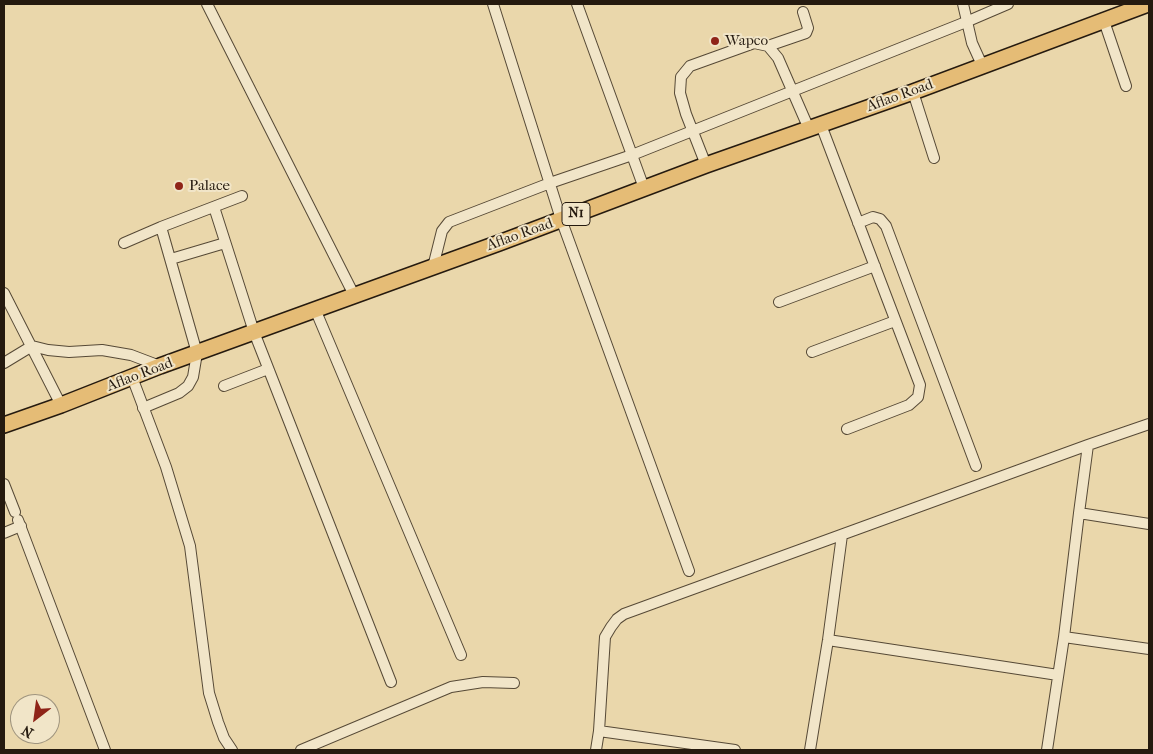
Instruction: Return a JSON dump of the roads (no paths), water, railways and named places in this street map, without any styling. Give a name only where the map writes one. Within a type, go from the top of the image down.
[{"type":"highway","name":"Aflao Road","points":[[4,425],[706,165],[913,92],[1148,4]]},
{"type":"street","points":[[207,4],[354,295]]},
{"type":"street","points":[[493,4],[561,219],[689,571]]},
{"type":"street","points":[[577,4],[644,188]]},
{"type":"street","points":[[963,4],[972,43],[982,65]]},
{"type":"street","points":[[433,267],[442,230],[449,222],[550,183],[632,155],[1008,4]]},
{"type":"street","points":[[706,165],[680,93],[681,77],[690,66],[754,43],[768,46],[806,33],[808,28],[803,12]]},
{"type":"street","points":[[1104,21],[1126,86]]},
{"type":"street","points":[[768,46],[778,58],[793,91],[815,127],[858,223],[920,385],[918,397],[909,405],[847,429]]},
{"type":"street","points":[[913,92],[934,158]]},
{"type":"street","points":[[124,243],[242,196]]},
{"type":"street","points":[[214,207],[254,332],[390,682]]},
{"type":"street","points":[[858,223],[873,217],[880,219],[886,226],[976,466]]},
{"type":"street","points":[[143,408],[179,393],[188,386],[193,377],[197,353],[161,227]]},
{"type":"street","points":[[171,259],[225,243]]},
{"type":"street","points":[[779,302],[875,266]]},
{"type":"street","points":[[4,293],[61,405]]},
{"type":"street","points":[[315,309],[461,655]]},
{"type":"street","points":[[812,352],[895,321]]},
{"type":"street","points":[[4,363],[32,346],[69,352],[102,350],[131,354],[160,366]]},
{"type":"street","points":[[224,386],[268,369]]},
{"type":"street","points":[[132,378],[166,468],[190,546],[209,693],[224,738],[232,750]]},
{"type":"street","points":[[596,750],[605,638],[611,627],[624,614],[1149,424]]},
{"type":"street","points":[[1047,750],[1064,637],[1088,445]]},
{"type":"street","points":[[4,484],[105,750]]},
{"type":"street","points":[[1079,513],[1149,524]]},
{"type":"street","points":[[4,533],[18,520]]},
{"type":"street","points":[[810,750],[828,640],[842,535]]},
{"type":"street","points":[[1064,637],[1149,649]]},
{"type":"street","points":[[828,640],[1058,675]]},
{"type":"street","points":[[300,750],[451,687],[483,682],[514,684]]},
{"type":"street","points":[[599,731],[735,750]]},
{"type":"place","name":"Wapco","points":[[715,41]]},
{"type":"place","name":"Palace","points":[[179,186]]}]
